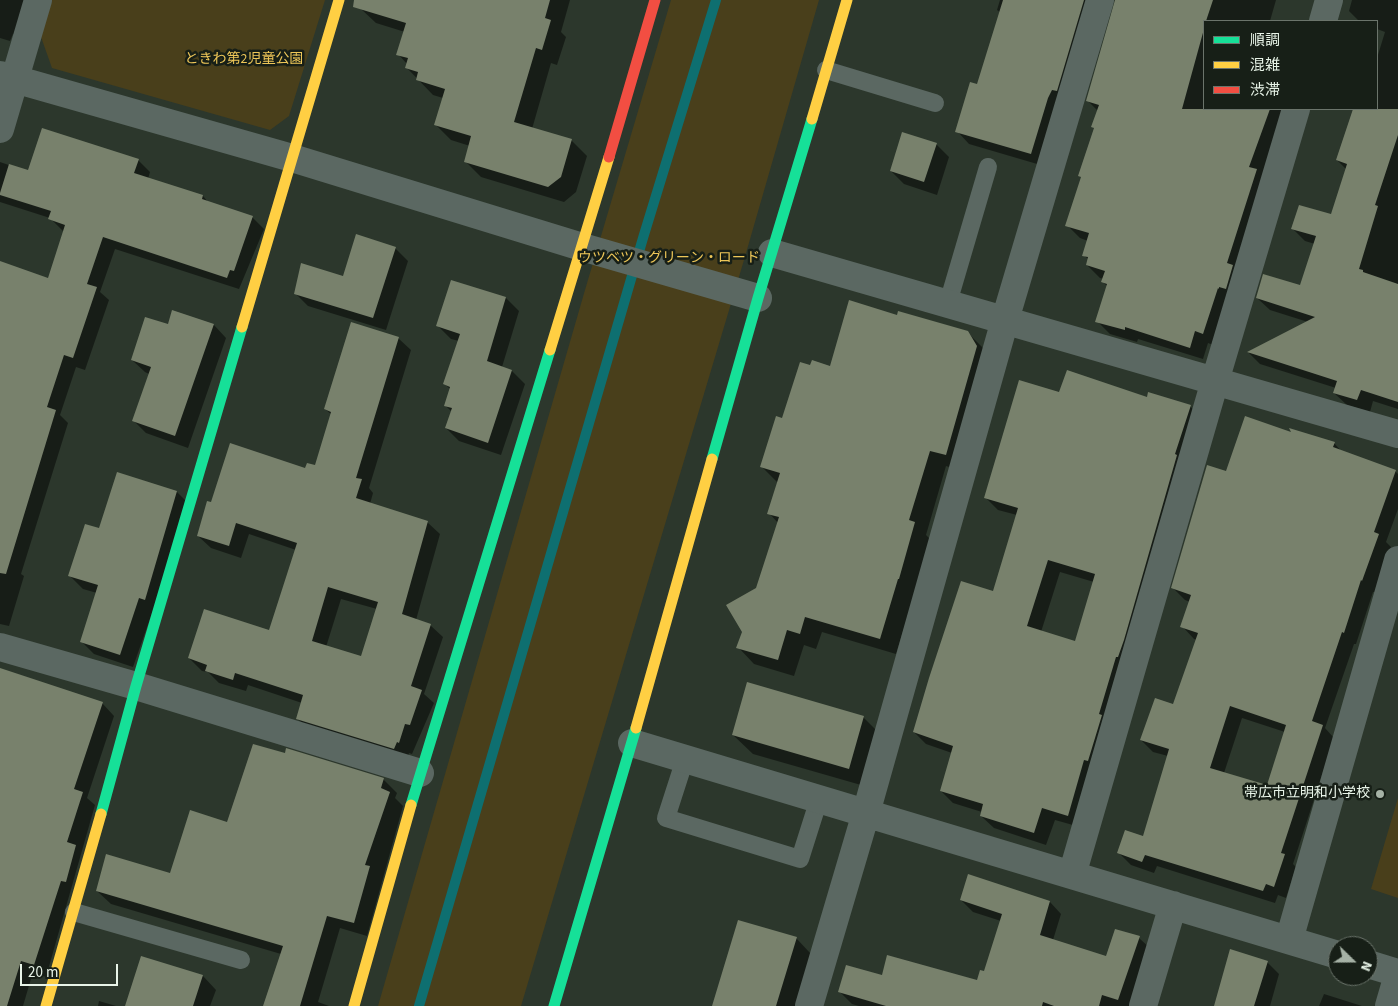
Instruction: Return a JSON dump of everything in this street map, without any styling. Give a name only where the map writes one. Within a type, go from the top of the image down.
[{"type":"street","points":[[0,130],[7,77],[38,0]]},
{"type":"street","points":[[46,1006],[74,912],[136,686],[339,0]]},
{"type":"street","points":[[354,1006],[420,774],[582,248],[655,0]]},
{"type":"street","points":[[554,1006],[632,743],[758,298],[847,0]]},
{"type":"street","points":[[809,1006],[866,813],[1005,320],[1100,0]]},
{"type":"street","points":[[1322,20],[1329,0]]},
{"type":"street","points":[[7,77],[292,158],[582,248],[758,298]]},
{"type":"street","points":[[1072,875],[1296,110]]},
{"type":"street","points":[[772,253],[1398,434]]},
{"type":"street","points":[[1288,940],[1398,560]]},
{"type":"street","points":[[0,647],[136,686],[420,774]]},
{"type":"street","points":[[632,743],[1328,952]]},
{"type":"street","points":[[1144,1006],[1173,905]]},
{"type":"street","points":[[1378,967],[1398,974],[1389,1006]]},
{"type":"lane","points":[[826,70],[935,103]]},
{"type":"lane","points":[[948,304],[988,168]]},
{"type":"lane","points":[[684,759],[666,818],[800,859],[818,799]]},
{"type":"lane","points":[[74,912],[241,960]]},
{"type":"green space","name":"ときわ第2児童公園","points":[[52,0],[325,0],[289,116],[270,130],[52,68],[41,37]]},
{"type":"green space","name":"ウツベツ・グリーン・ロード","points":[[671,0],[819,0],[744,260],[521,1006],[378,1006],[585,290]]},
{"type":"green space","points":[[1398,798],[1398,898],[1371,889]]},
{"type":"building","points":[[354,0],[550,0],[545,18],[551,20],[542,50],[536,48],[514,122],[572,139],[561,177],[548,187],[464,162],[471,136],[434,125],[445,89],[416,80],[418,72],[405,68],[408,58],[396,55],[406,23],[353,7]]},
{"type":"building","points":[[1003,0],[1084,0],[1057,91],[1052,90],[1048,98],[1031,154],[955,132],[970,82],[977,84]]},
{"type":"building","points":[[1115,0],[1213,0],[1206,20],[1203,20],[1203,33],[1182,109],[1270,110],[1249,167],[1257,169],[1227,263],[1233,265],[1226,289],[1218,288],[1203,334],[1195,331],[1190,348],[1125,327],[1125,330],[1095,322],[1107,284],[1101,282],[1105,271],[1086,265],[1088,257],[1082,256],[1089,233],[1065,226],[1081,177],[1078,176],[1094,128],[1091,127],[1099,105],[1086,101]]},
{"type":"building","points":[[1398,109],[1398,135],[1375,205],[1378,206],[1359,269],[1398,284],[1398,402],[1361,390],[1357,400],[1333,393],[1337,381],[1247,352],[1315,317],[1256,298],[1263,274],[1300,285],[1316,236],[1291,229],[1299,205],[1331,214],[1347,164],[1336,160],[1353,110]]},
{"type":"building","points":[[42,128],[139,159],[134,173],[203,195],[202,199],[253,216],[234,271],[230,270],[227,278],[103,237],[87,284],[97,287],[73,358],[64,355],[47,407],[56,410],[6,574],[0,573],[0,261],[48,278],[65,225],[48,219],[51,211],[0,195],[0,193],[9,164],[28,170]]},
{"type":"building","points":[[902,132],[937,143],[924,182],[890,171]]},
{"type":"building","points":[[356,234],[396,247],[373,318],[294,294],[301,263],[343,276]]},
{"type":"building","points":[[451,280],[506,297],[487,361],[512,370],[488,443],[445,428],[452,408],[444,406],[450,387],[443,384],[460,334],[436,326]]},
{"type":"building","points":[[849,300],[897,315],[898,311],[968,331],[977,346],[946,455],[930,451],[909,520],[915,522],[880,639],[805,617],[800,634],[787,630],[778,660],[736,648],[742,632],[726,605],[756,588],[779,517],[767,514],[780,473],[760,467],[776,416],[782,418],[800,362],[810,365],[812,360],[830,366]]},
{"type":"building","points":[[172,310],[214,324],[175,436],[132,421],[151,367],[131,360],[145,317],[168,324]]},
{"type":"building","points":[[351,322],[399,337],[356,478],[362,479],[356,498],[428,521],[402,614],[431,624],[411,686],[422,690],[410,725],[405,724],[399,743],[397,742],[394,749],[296,719],[303,695],[235,673],[233,680],[205,671],[207,665],[188,658],[204,609],[269,630],[297,543],[236,523],[229,546],[197,536],[207,501],[211,502],[230,443],[305,468],[307,463],[315,465],[331,412],[324,409]],"holes":[[[328,587],[378,602],[361,656],[312,641]]]},
{"type":"building","points":[[1067,370],[1147,397],[1148,392],[1191,405],[1175,454],[1177,455],[1124,640],[1118,657],[1116,657],[1099,714],[1102,715],[1088,761],[1084,760],[1068,816],[1042,808],[1034,833],[980,816],[983,804],[940,791],[953,746],[913,732],[961,581],[993,591],[1018,508],[984,498],[1019,380],[1059,392]],"holes":[[[1048,560],[1095,574],[1075,641],[1027,626]]]},
{"type":"building","points":[[1245,416],[1291,432],[1289,428],[1335,442],[1333,447],[1396,470],[1374,532],[1379,534],[1361,580],[1344,633],[1342,632],[1312,721],[1323,725],[1281,853],[1285,854],[1274,887],[1266,884],[1263,891],[1145,855],[1142,862],[1117,853],[1125,830],[1143,836],[1169,749],[1140,740],[1155,698],[1173,704],[1198,633],[1180,627],[1191,595],[1171,588],[1207,465],[1226,471]],"holes":[[[1230,706],[1286,725],[1267,785],[1210,768]]]},
{"type":"building","points":[[117,472],[177,491],[145,600],[139,598],[120,655],[80,642],[98,585],[68,576],[85,524],[99,528]]},
{"type":"building","points":[[0,668],[103,702],[74,789],[83,792],[67,842],[76,845],[66,882],[61,881],[34,965],[21,961],[7,1006],[0,1006]]},
{"type":"building","points":[[747,682],[864,716],[849,769],[732,735]]},
{"type":"building","points":[[253,744],[285,753],[286,748],[384,778],[381,788],[390,792],[365,865],[370,866],[354,923],[327,916],[300,1006],[263,1006],[283,946],[96,891],[106,854],[170,873],[190,810],[227,822]]},
{"type":"building","points":[[968,874],[1050,901],[1040,935],[1106,956],[1115,929],[1140,936],[1118,1000],[1102,995],[1099,1006],[1054,1006],[1043,1002],[1042,1006],[886,1006],[838,992],[846,965],[882,975],[887,955],[977,980],[980,970],[984,971],[1002,914],[960,900]]},
{"type":"building","points":[[738,920],[797,937],[776,1006],[712,1006]]},
{"type":"building","points":[[1230,949],[1268,961],[1254,1006],[1214,1006]]},
{"type":"building","points":[[141,956],[203,975],[193,1006],[125,1006]]},
{"type":"waterway","points":[[419,1006],[643,238],[716,0]]},
{"type":"traffic: fast","points":[[712,459],[812,119]]},
{"type":"traffic: fast","points":[[101,814],[136,686],[242,327]]},
{"type":"traffic: fast","points":[[411,805],[550,350]]},
{"type":"traffic: fast","points":[[554,1006],[636,728]]},
{"type":"traffic: slow","points":[[242,327],[339,0]]},
{"type":"traffic: slow","points":[[812,119],[847,0]]},
{"type":"traffic: slow","points":[[550,350],[609,157]]},
{"type":"traffic: slow","points":[[636,728],[712,459]]},
{"type":"traffic: slow","points":[[354,1006],[411,805]]},
{"type":"traffic: slow","points":[[46,1006],[101,814]]},
{"type":"traffic: jam","points":[[609,157],[655,0]]},
{"type":"place","name":"帯広市立明和小学校","points":[[1380,794]]}]
